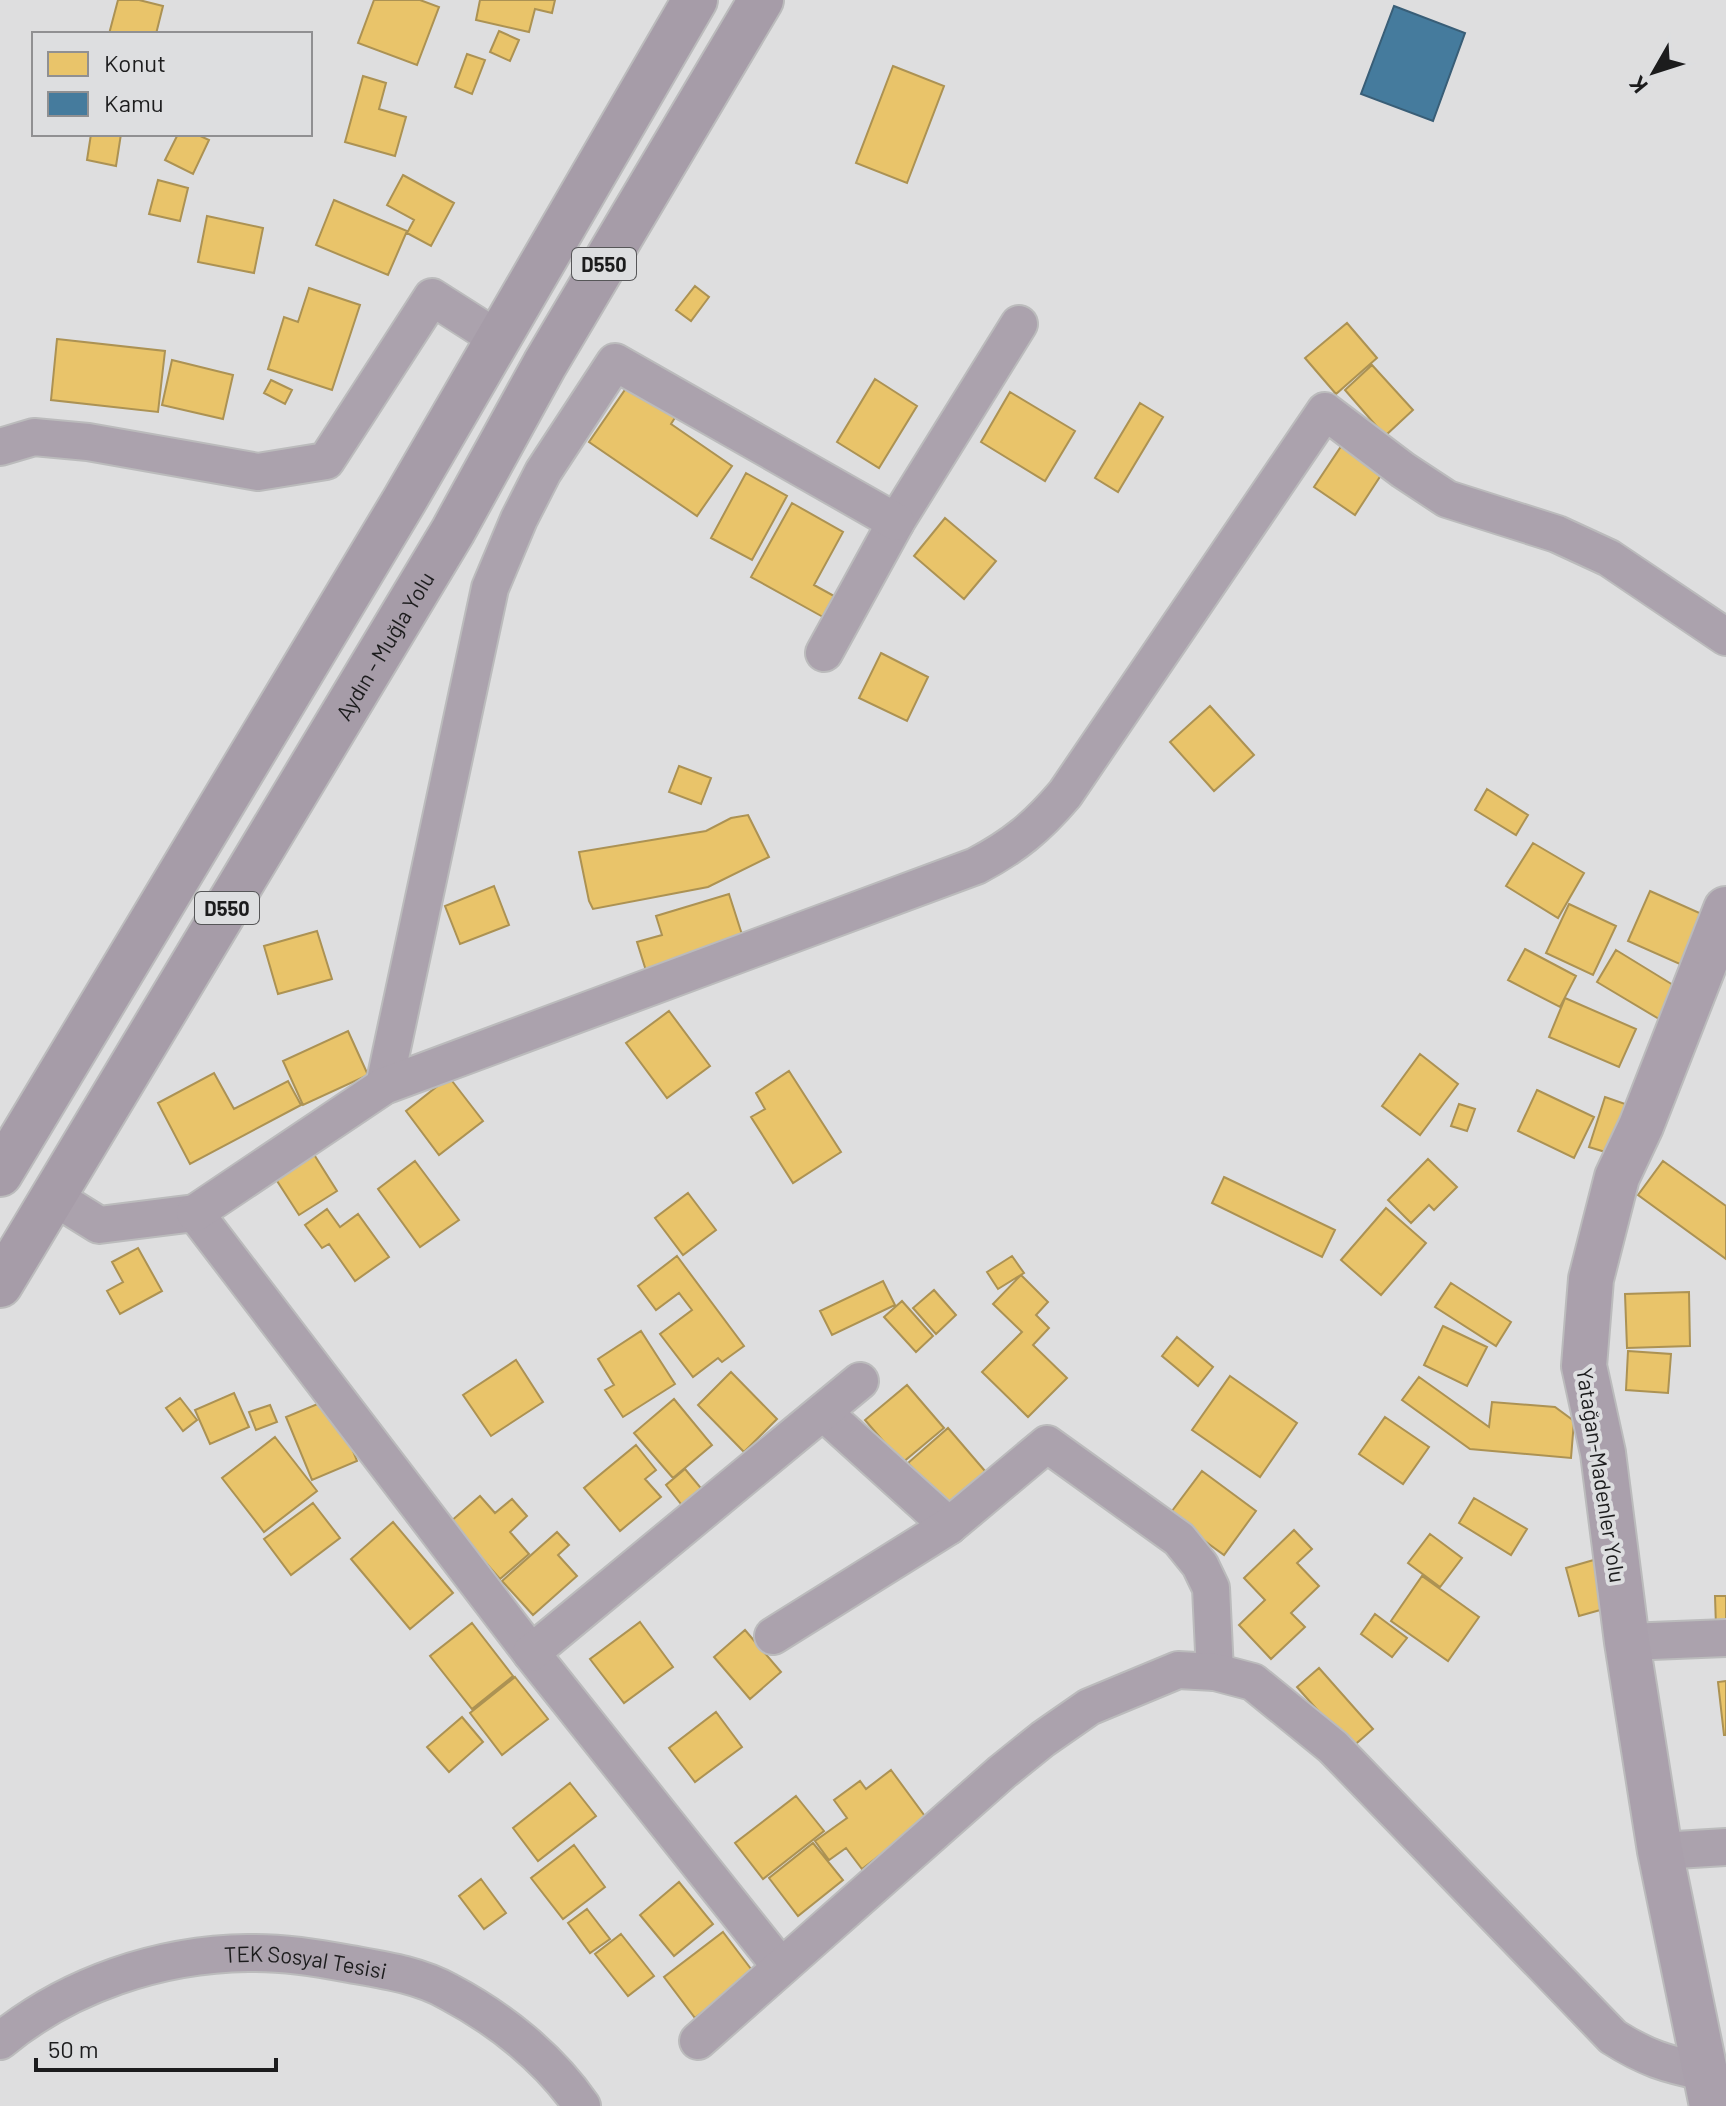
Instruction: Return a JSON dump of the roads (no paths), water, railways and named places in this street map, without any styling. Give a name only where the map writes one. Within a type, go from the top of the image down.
[{"type":"highway","name":"D550","points":[[0,1174],[388,529],[695,0]]},
{"type":"highway","name":"Aydın - Muğla Yolu","points":[[0,1285],[453,531],[545,364],[761,0]]},
{"type":"street","points":[[0,447],[34,437],[88,442],[258,472],[326,461],[432,297],[498,339]]},
{"type":"street","points":[[824,653],[896,522],[1019,324]]},
{"type":"street","points":[[384,1086],[490,588],[543,472],[615,362],[896,522]]},
{"type":"street","points":[[54,1197],[99,1225],[195,1213],[384,1086],[976,866],[1012,847],[1039,825],[1065,794],[1325,411],[1447,499],[1557,534],[1609,558],[1726,637]]},
{"type":"street","name":"Yatağan-Madenler Yolu","points":[[1708,2089],[1660,1851],[1627,1642],[1603,1453],[1584,1366],[1591,1279],[1617,1177],[1641,1126],[1726,909]]},
{"type":"street","points":[[195,1213],[531,1653],[781,1967]]},
{"type":"street","points":[[531,1653],[860,1381]]},
{"type":"street","points":[[823,1412],[949,1526]]},
{"type":"street","points":[[773,1636],[949,1526],[1047,1444],[1179,1539],[1200,1565],[1211,1588],[1215,1672]]},
{"type":"street","points":[[1627,1642],[1726,1638]]},
{"type":"street","points":[[698,2041],[1043,1739],[1089,1707],[1178,1670],[1215,1672],[1253,1682],[1333,1747],[1613,2037],[1642,2056],[1670,2065],[1708,2089]]},
{"type":"street","points":[[1660,1851],[1726,1847]]},
{"type":"street","name":"TEK Sosyal Tesisi","points":[[0,2041],[56,2003],[118,1975],[178,1960],[247,1953],[311,1957],[401,1972],[448,1991],[532,2048],[582,2106]]}]
